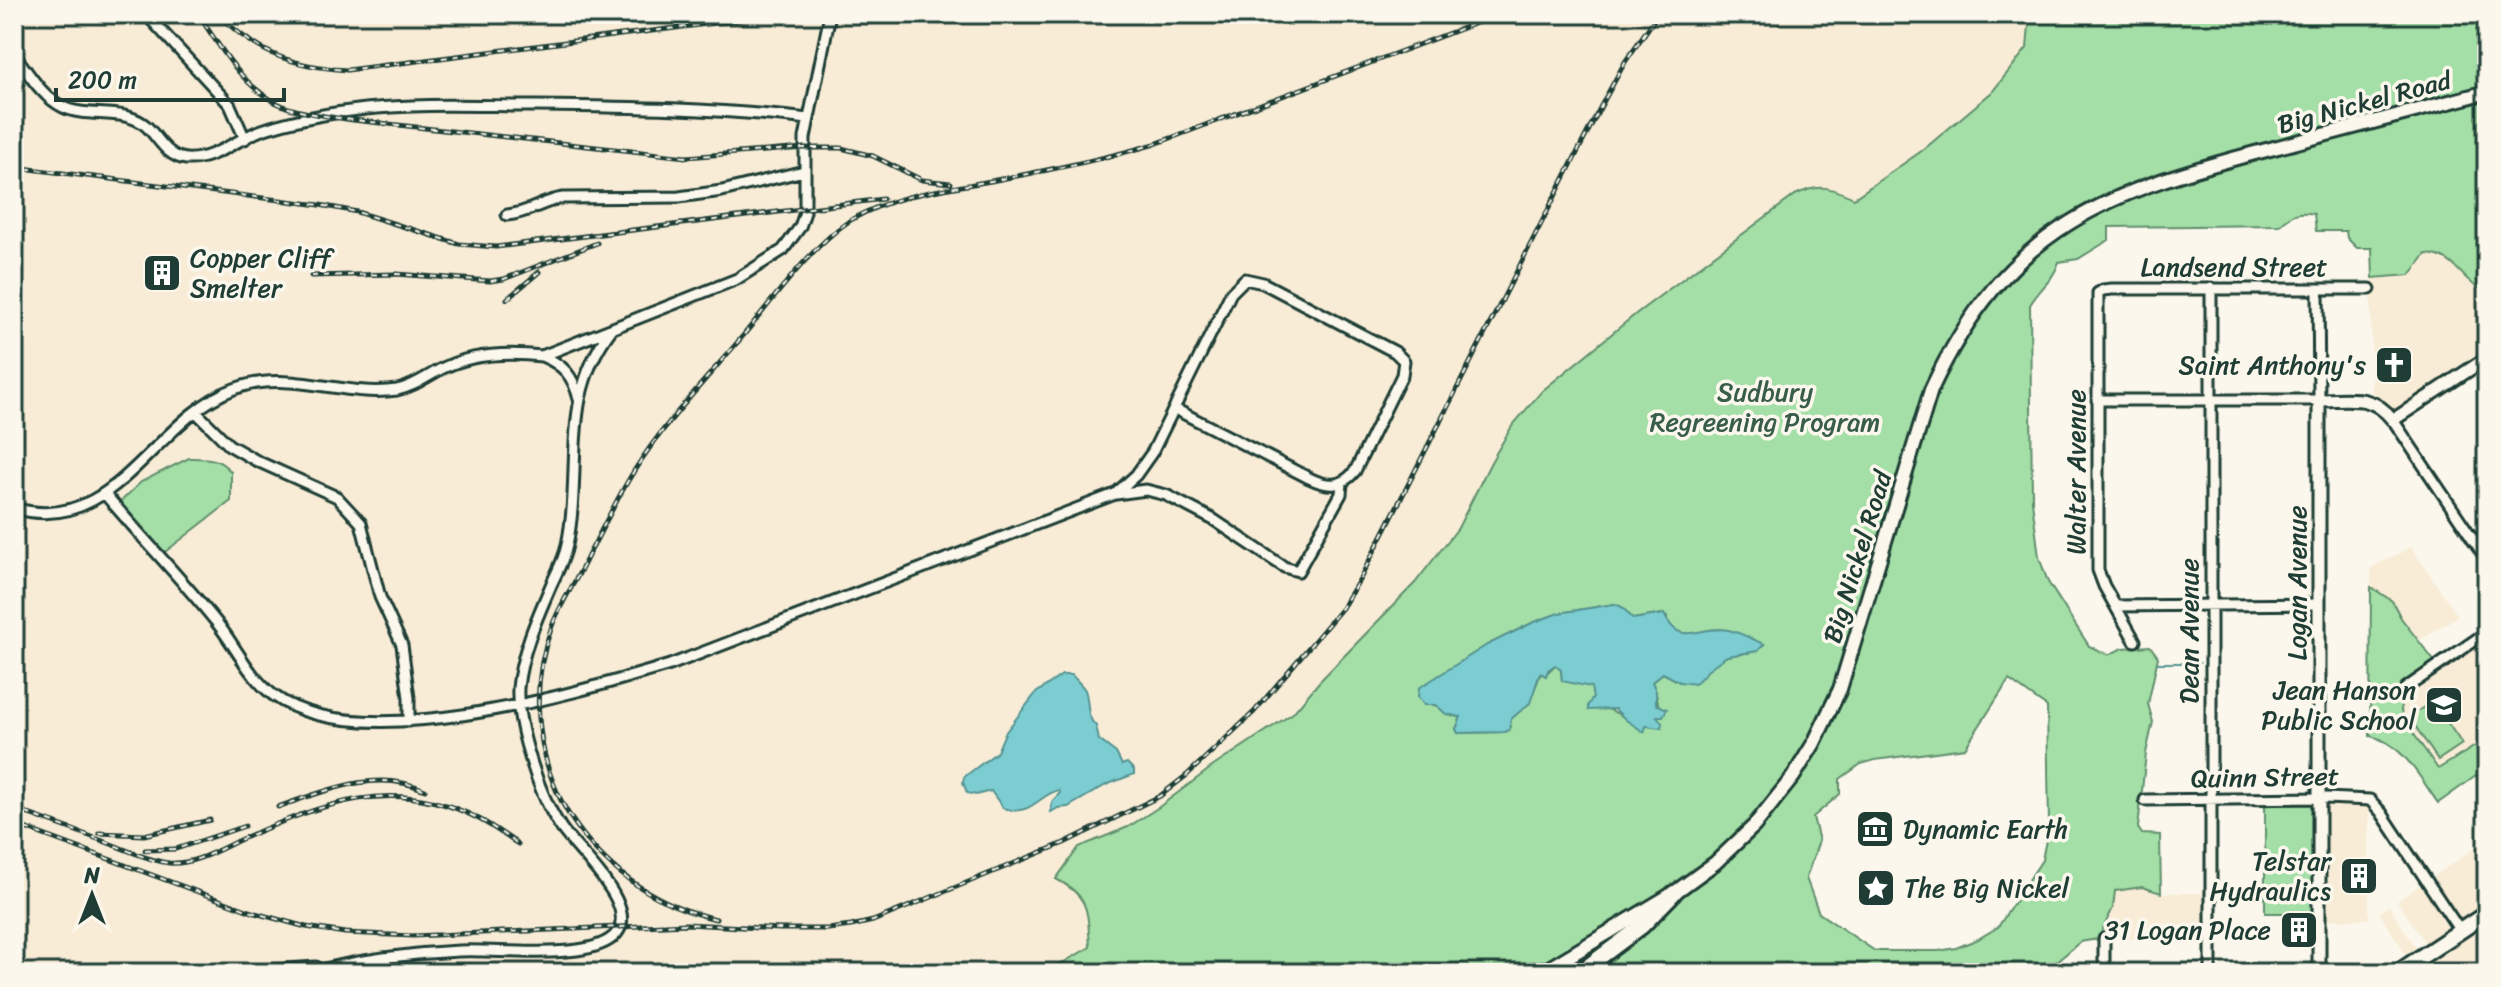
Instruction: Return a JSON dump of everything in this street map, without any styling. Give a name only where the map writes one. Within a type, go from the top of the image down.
[{"type":"main road","name":"Big Nickel Road","points":[[1542,972],[1674,893],[1715,863],[1754,826],[1781,794],[1814,743],[1840,689],[1931,390],[1977,308],[2008,272],[2045,239],[2075,218],[2132,190],[2187,171],[2487,92]]},
{"type":"main road","points":[[1579,973],[1642,926],[1674,893]]},
{"type":"main road","points":[[2397,973],[2487,913]]},
{"type":"main road","points":[[1524,973],[1542,972]]},
{"type":"street","points":[[146,14],[230,105],[245,139]]},
{"type":"street","points":[[542,356],[737,279],[783,250],[800,227],[805,212],[804,148],[830,14]]},
{"type":"street","points":[[14,54],[38,87],[62,107],[129,118],[144,124],[163,146],[178,157],[198,158],[259,131],[323,115],[410,105],[699,109],[808,119]]},
{"type":"street","points":[[507,215],[525,213],[553,199],[679,197],[722,191],[804,171]]},
{"type":"street","points":[[1115,494],[1144,464],[1175,409],[1184,385],[1235,286],[1245,279],[1263,283],[1395,352],[1404,361],[1402,375],[1355,471],[1342,483],[1327,486],[1175,409]]},
{"type":"street","name":"Dean Avenue","points":[[2211,288],[2211,973]]},
{"type":"street","name":"Landsend Street","points":[[2098,293],[2112,289],[2370,289]]},
{"type":"street","name":"Logan Avenue","points":[[2318,289],[2319,973]]},
{"type":"street","name":"Walter Avenue","points":[[2098,293],[2098,570],[2135,641]]},
{"type":"street","points":[[233,973],[335,966],[459,951],[558,951],[597,946],[612,938],[620,929],[617,898],[566,836],[549,805],[531,759],[518,690],[536,621],[566,550],[572,507],[574,428],[579,399],[598,347],[611,330]]},
{"type":"street","points":[[14,508],[36,513],[74,510],[105,494],[196,412],[233,389],[261,382],[283,380],[393,390],[409,387],[462,360],[512,353],[542,356],[567,371],[574,380],[579,399]]},
{"type":"street","points":[[2393,420],[2487,358]]},
{"type":"street","points":[[2097,400],[2371,400],[2383,406],[2487,560]]},
{"type":"street","points":[[196,412],[229,445],[337,497],[361,523],[380,597],[402,645],[409,721]]},
{"type":"street","points":[[105,494],[218,624],[256,677],[275,697],[343,720],[409,721],[519,705],[617,681],[712,650],[1115,494],[1146,490],[1166,495],[1214,520],[1284,567],[1298,571],[1341,494],[1342,483]]},
{"type":"street","points":[[2116,606],[2318,604]]},
{"type":"street","points":[[2406,688],[2487,632]]},
{"type":"street","name":"Quinn Street","points":[[2145,800],[2364,798],[2374,804],[2460,931]]},
{"type":"street","points":[[2104,939],[2104,973]]},
{"type":"street","points":[[310,973],[335,966]]},
{"type":"shaded area","points":[[14,14],[2030,14],[2027,48],[1992,92],[1923,150],[1853,198],[1830,188],[1795,195],[1637,313],[1542,391],[1491,462],[1458,528],[1415,583],[1293,713],[1212,767],[1160,807],[1128,827],[1079,847],[1056,879],[1078,891],[1085,901],[1090,947],[1064,962],[1032,973],[14,973]]},
{"type":"shaded area","points":[[2426,254],[2440,255],[2452,262],[2468,282],[2478,288],[2487,283],[2487,357],[2394,419],[2372,400],[2373,278],[2394,278],[2413,271]]},
{"type":"shaded area","points":[[2411,547],[2458,616],[2420,640],[2401,618],[2392,601],[2371,587],[2371,568]]},
{"type":"shaded area","name":"Jean Hanson Public School","points":[[2487,632],[2485,740],[2438,769],[2402,717],[2399,694]]},
{"type":"shaded area","points":[[2317,797],[2369,799],[2369,919],[2318,920]]},
{"type":"shaded area","points":[[2487,840],[2487,973],[2396,973],[2411,962],[2379,913],[2389,906],[2421,956],[2430,950],[2397,901]]},
{"type":"shaded area","points":[[2129,887],[2161,893],[2211,893],[2211,939],[2098,939],[2113,908],[2115,891]]},
{"type":"green space","name":"Sudbury Regreening Program","points":[[2030,14],[2487,14],[2487,283],[2478,288],[2450,262],[2426,254],[2410,275],[2373,278],[2372,248],[2357,248],[2347,238],[2346,231],[2316,231],[2314,214],[2304,213],[2292,215],[2280,225],[2109,227],[2109,240],[2078,259],[2059,262],[2030,305],[2032,501],[2039,557],[2048,582],[2089,646],[2108,655],[2123,648],[2150,646],[2158,657],[2148,704],[2153,722],[2146,753],[2138,828],[2142,834],[2160,835],[2161,893],[2142,887],[2115,891],[2113,908],[2098,939],[2080,942],[2054,964],[2053,973],[2002,973],[1989,966],[1978,965],[1959,973],[1032,973],[1064,962],[1090,947],[1087,915],[1081,899],[1056,879],[1079,847],[1128,827],[1293,713],[1415,583],[1458,528],[1512,426],[1542,391],[1637,313],[1795,195],[1824,188],[1854,198],[1923,150],[1992,92],[2027,48]],"holes":[[[1614,604],[1622,607],[1633,619],[1661,614],[1667,617],[1666,623],[1681,633],[1727,630],[1764,644],[1758,651],[1727,656],[1680,682],[1663,673],[1652,682],[1661,728],[1646,725],[1644,732],[1618,714],[1590,703],[1592,687],[1562,681],[1561,670],[1555,665],[1547,673],[1541,673],[1529,703],[1511,719],[1509,730],[1505,732],[1458,733],[1456,729],[1461,717],[1452,716],[1424,701],[1420,688],[1487,645],[1559,613]],[[2009,680],[2047,707],[2049,825],[2042,860],[1998,927],[1978,939],[1938,951],[1875,951],[1819,913],[1806,878],[1819,841],[1813,817],[1840,794],[1840,779],[1861,764],[1965,748]]]},
{"type":"green space","points":[[189,458],[212,459],[231,472],[231,501],[161,555],[116,506],[141,482]]},
{"type":"green space","points":[[2371,587],[2392,601],[2401,618],[2438,666],[2399,693],[2402,717],[2438,769],[2485,740],[2483,735],[2487,733],[2487,775],[2480,773],[2438,803],[2401,753],[2392,745],[2370,736]]},
{"type":"green space","points":[[2433,701],[2462,744],[2438,760],[2409,717]]},
{"type":"green space","points":[[2317,797],[2318,913],[2265,913],[2265,798]]},
{"type":"water","points":[[1615,604],[1633,619],[1664,614],[1670,625],[1684,633],[1728,630],[1764,644],[1758,651],[1727,656],[1695,684],[1680,682],[1663,673],[1652,682],[1656,704],[1667,709],[1663,716],[1657,716],[1662,723],[1661,728],[1646,726],[1644,732],[1615,709],[1588,710],[1593,698],[1591,687],[1562,681],[1561,670],[1555,665],[1546,676],[1540,673],[1530,703],[1511,719],[1509,730],[1505,732],[1458,733],[1456,729],[1461,717],[1446,714],[1436,705],[1424,705],[1418,697],[1419,688],[1487,645],[1532,623],[1559,613]]},
{"type":"water","points":[[1062,675],[1072,675],[1084,688],[1089,714],[1099,740],[1116,753],[1122,765],[1127,763],[1134,774],[1106,785],[1068,807],[1051,812],[1052,802],[1059,790],[1021,810],[1003,808],[991,791],[976,795],[967,793],[964,777],[997,752],[1005,733],[1036,693]]},
{"type":"waterway","points":[[2157,663],[2200,663]]},
{"type":"railway","points":[[198,14],[246,80],[271,100],[302,112],[686,157],[841,148],[873,156],[922,180],[951,183]]},
{"type":"railway","points":[[218,14],[247,39],[276,56],[309,65],[347,70],[770,16]]},
{"type":"railway","points":[[716,919],[675,906],[638,886],[606,860],[578,828],[564,806],[545,757],[538,704],[540,678],[544,651],[556,617],[634,471],[670,421],[790,278],[836,231],[885,204],[1155,144],[1500,14]]},
{"type":"railway","points":[[14,824],[255,913],[306,927],[345,933],[413,936],[687,924],[828,929],[873,921],[1064,843],[1160,796],[1254,712],[1342,608],[1361,577],[1601,106],[1625,62],[1658,14]]},
{"type":"railway","points":[[14,167],[320,205],[357,212],[459,244],[496,247],[883,199]]},
{"type":"railway","points":[[311,276],[396,274],[490,281],[504,279],[597,243]]},
{"type":"railway","points":[[507,299],[539,272]]},
{"type":"railway","points":[[278,807],[332,789],[369,781],[407,784],[425,790]]},
{"type":"railway","points":[[14,809],[147,858],[169,863],[199,859],[301,814],[330,805],[388,796],[447,805],[482,821],[518,844]]},
{"type":"railway","points":[[99,833],[144,835],[210,820]]},
{"type":"railway","points":[[145,850],[176,849],[245,826]]},
{"type":"place","name":"Copper Cliff Smelter","points":[[162,273]]},
{"type":"place","name":"Saint Anthony's","points":[[2394,365]]},
{"type":"place","name":"Jean Hanson Public School","points":[[2444,705]]},
{"type":"place","name":"Dynamic Earth","points":[[1875,829]]},
{"type":"place","name":"Telstar Hydraulics","points":[[2359,876]]},
{"type":"place","name":"The Big Nickel","points":[[1876,888]]},
{"type":"place","name":"31 Logan Place","points":[[2299,930]]}]
